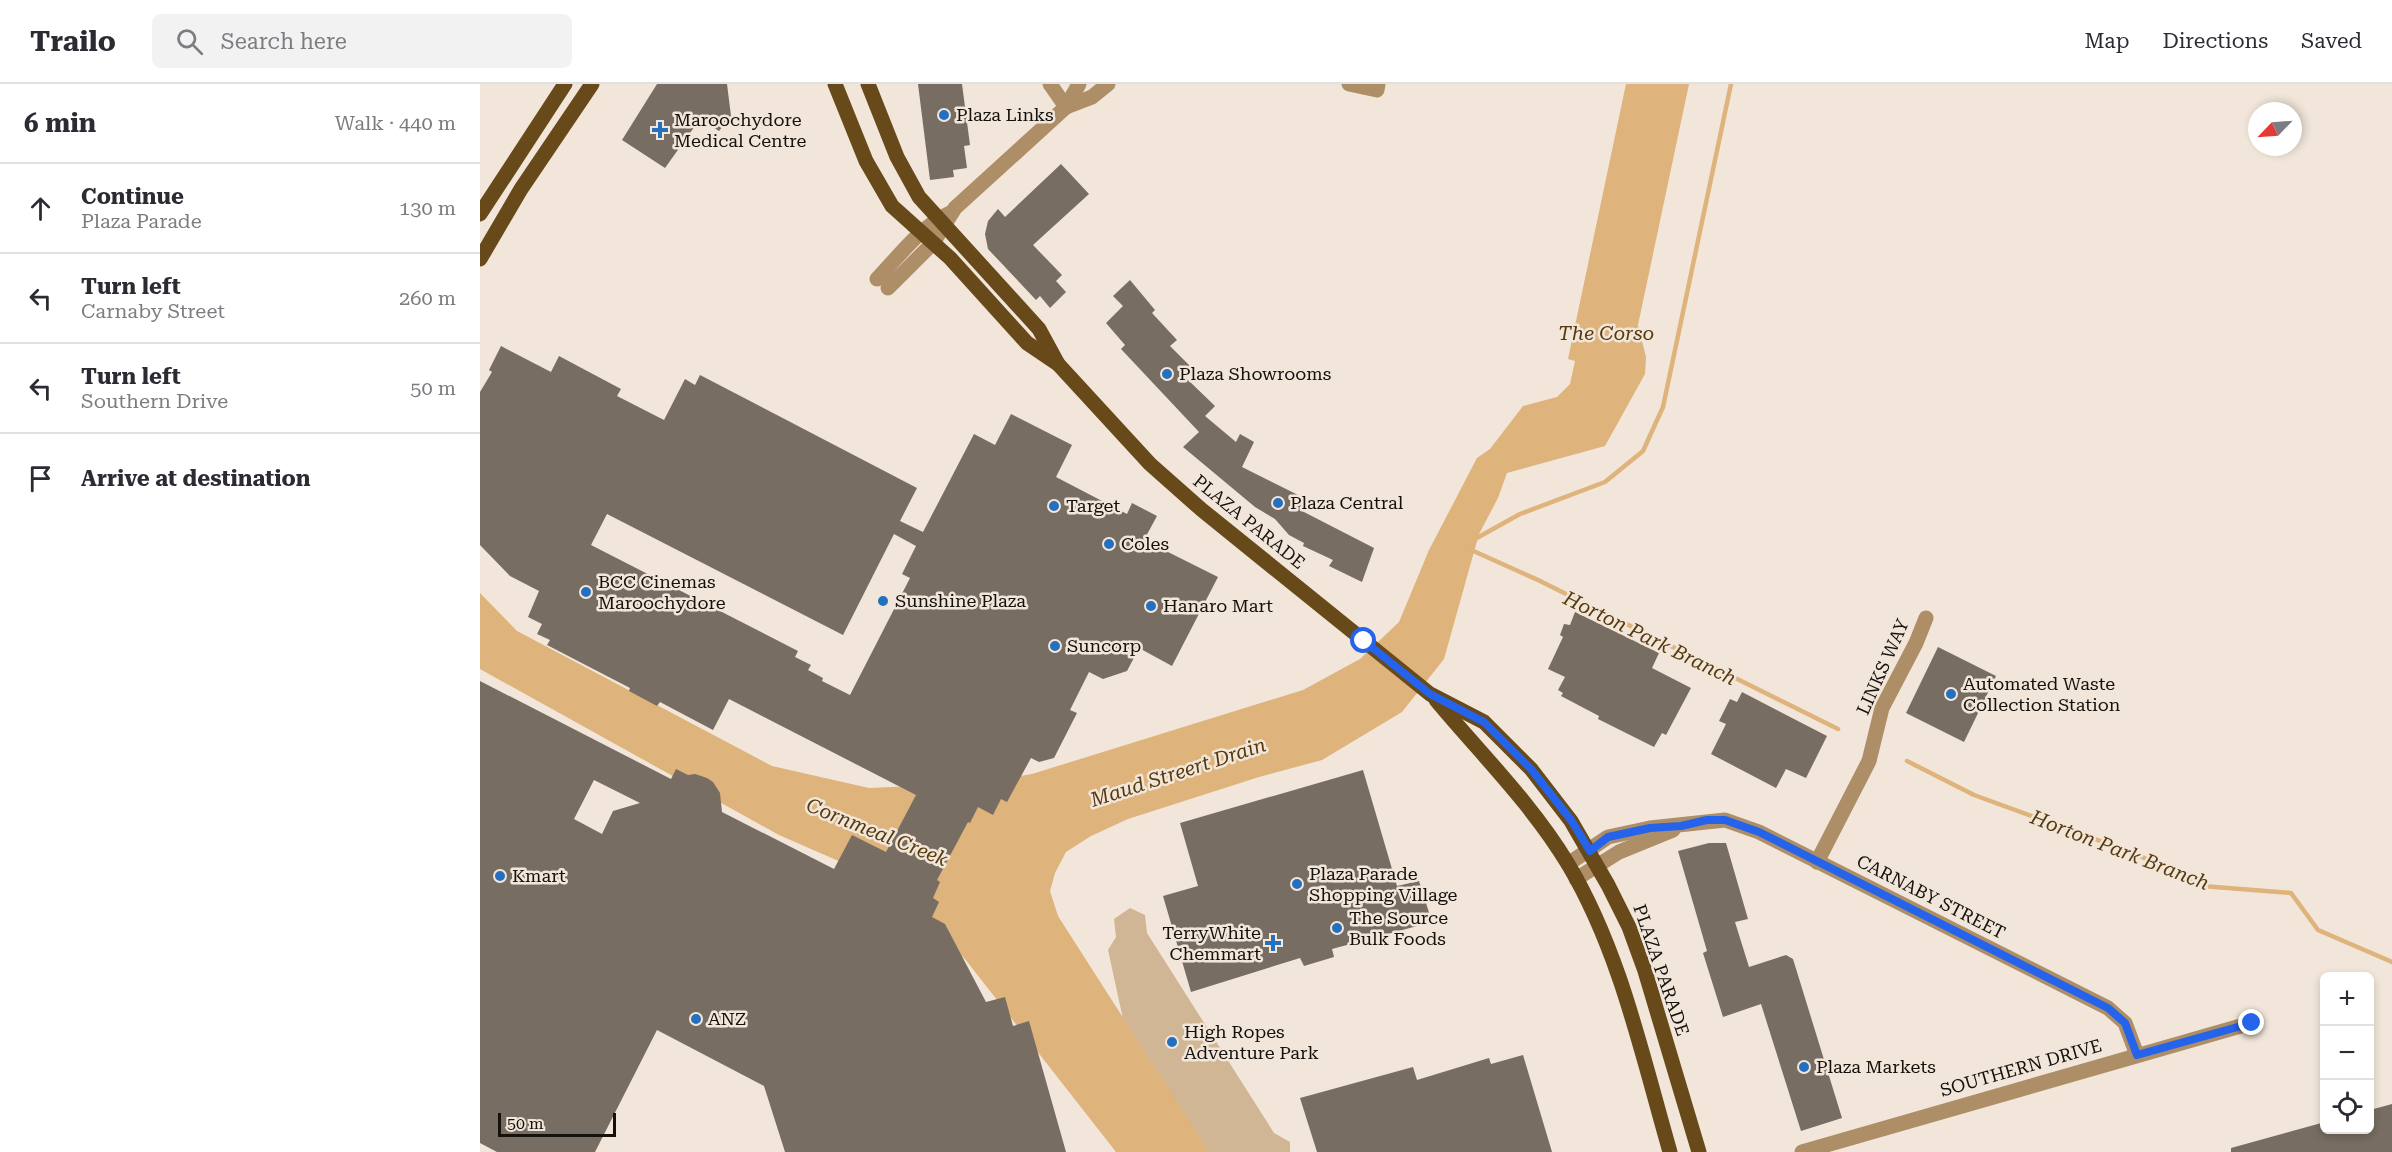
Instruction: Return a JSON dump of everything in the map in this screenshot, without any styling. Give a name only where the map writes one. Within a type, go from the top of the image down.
[{"type":"main road","points":[[480,214],[565,84]]},
{"type":"main road","points":[[480,259],[521,189],[592,84]]},
{"type":"main road","name":"PLAZA PARADE","points":[[834,84],[866,161],[884,195],[896,211],[950,258],[1027,343],[1058,364],[1150,464],[1177,489],[1430,694],[1508,782],[1568,864],[1607,943],[1670,1152]]},
{"type":"main road","name":"PLAZA PARADE","points":[[868,84],[897,157],[919,197],[1039,329],[1058,364]]},
{"type":"main road","name":"PLAZA PARADE","points":[[1430,694],[1484,722],[1531,769],[1571,820],[1590,851],[1629,927],[1645,971],[1699,1152]]},
{"type":"street","points":[[1050,84],[1066,107]]},
{"type":"street","points":[[941,222],[933,243],[883,284],[921,232],[941,222],[1066,107],[1079,84]]},
{"type":"street","points":[[1066,107],[1092,97],[1108,84]]},
{"type":"street","points":[[1349,84],[1378,87]]},
{"type":"street","name":"LINKS WAY","points":[[1817,862],[1869,761],[1882,708],[1916,643],[1926,618]]},
{"type":"street","name":"CARNABY STREET","points":[[1568,864],[1608,837],[1650,828],[1681,826],[1707,820],[1725,820],[1759,832],[2108,1008],[2125,1023],[2137,1055]]},
{"type":"street","name":"CARNABY STREET","points":[[1576,879],[1618,852],[1681,826]]},
{"type":"street","name":"SOUTHERN DRIVE","points":[[1802,1152],[2252,1023]]},
{"type":"shaded area","name":"High Ropes Adventure Park","points":[[1130,908],[1145,915],[1147,933],[1274,1133],[1290,1142],[1290,1152],[1152,1152],[1108,950],[1116,937],[1114,919]]},
{"type":"water","points":[[1626,84],[1689,84],[1638,325],[1646,357],[1645,374],[1605,446],[1507,473],[1498,498],[1479,534],[1444,659],[1402,712],[1322,760],[1259,777],[1128,819],[1091,836],[1066,852],[1055,873],[1050,891],[1058,916],[1209,1152],[1116,1152],[965,959],[898,893],[859,870],[779,835],[480,669],[480,593],[517,631],[772,766],[869,788],[980,783],[1032,774],[1303,690],[1360,659],[1399,622],[1429,550],[1477,458],[1490,449],[1523,406],[1557,397],[1570,384],[1575,361],[1568,359]]},
{"type":"building","points":[[657,84],[727,84],[731,116],[719,131],[700,119],[665,168],[622,140]]},
{"type":"building","name":"Plaza Links","points":[[918,84],[962,84],[970,145],[964,146],[967,168],[953,170],[954,177],[930,180]]},
{"type":"building","points":[[1061,164],[1089,194],[1033,245],[1062,275],[1056,281],[1066,292],[1050,308],[1040,296],[1036,300],[988,249],[985,234],[988,221],[998,209],[1005,217]]},
{"type":"building","points":[[1130,280],[1155,310],[1152,313],[1177,340],[1170,346],[1194,370],[1186,378],[1215,406],[1205,416],[1236,442],[1240,434],[1254,442],[1242,467],[1306,499],[1302,511],[1374,548],[1362,582],[1329,566],[1333,560],[1303,546],[1304,543],[1289,535],[1275,519],[1255,507],[1183,447],[1199,432],[1121,349],[1125,345],[1106,323],[1123,306],[1113,296]]},
{"type":"building","points":[[501,346],[551,372],[559,356],[621,389],[617,396],[664,420],[685,379],[695,385],[700,375],[917,488],[900,521],[923,532],[974,434],[995,445],[1011,414],[1072,445],[1056,477],[1127,514],[1132,503],[1157,516],[1144,540],[1218,577],[1172,666],[1139,648],[1127,671],[1103,679],[1089,672],[1070,710],[1077,713],[1054,758],[1039,762],[1031,758],[1007,802],[1001,799],[993,815],[978,807],[937,880],[940,882],[933,898],[939,902],[932,917],[945,924],[986,1002],[1005,997],[1013,1026],[1029,1021],[1066,1152],[785,1152],[764,1086],[657,1030],[595,1152],[497,1152],[480,1143],[480,681],[671,779],[676,769],[688,775],[695,774],[707,778],[713,782],[720,793],[722,812],[834,869],[852,835],[886,852],[916,795],[729,699],[713,730],[660,702],[657,706],[629,691],[630,688],[547,645],[550,640],[537,634],[542,624],[528,617],[539,591],[510,576],[480,545],[480,392],[492,372],[489,370]],"holes":[[[607,514],[843,635],[894,534],[916,546],[902,574],[910,578],[850,695],[822,681],[823,678],[808,670],[811,665],[795,657],[798,651],[591,545]],[[594,780],[640,803],[613,811],[602,834],[574,819]]]},
{"type":"building","points":[[1575,612],[1659,653],[1652,668],[1691,688],[1666,735],[1662,733],[1654,747],[1598,719],[1599,716],[1561,696],[1563,693],[1558,690],[1565,677],[1548,669],[1563,637],[1560,635],[1564,624],[1570,625]]},
{"type":"building","name":"Automated Waste Collection Station","points":[[1938,647],[1996,676],[1964,742],[1906,713]]},
{"type":"building","points":[[1742,692],[1827,736],[1806,778],[1786,769],[1776,788],[1711,754],[1726,724],[1719,721],[1730,699],[1737,702]]},
{"type":"building","name":"Plaza Parade Shopping Village","points":[[1363,770],[1397,886],[1419,881],[1432,922],[1332,949],[1334,957],[1304,966],[1300,958],[1191,992],[1163,896],[1198,886],[1180,823]]},
{"type":"building","name":"Plaza Markets","points":[[1709,843],[1726,843],[1748,919],[1735,922],[1749,967],[1786,955],[1793,959],[1842,1118],[1801,1131],[1761,1004],[1723,1017],[1703,953],[1707,951],[1678,851]]},
{"type":"building","points":[[1523,1055],[1552,1152],[1317,1152],[1300,1098],[1413,1067],[1417,1080],[1489,1058],[1491,1064]]},
{"type":"building","points":[[2392,1104],[2392,1152],[2231,1152],[2231,1148],[2320,1123],[2320,1134],[2374,1134],[2374,1109]]},
{"type":"waterway","points":[[1475,539],[1520,514],[1605,482],[1643,451],[1663,407],[1731,84]]},
{"type":"waterway","name":"Horton Park Branch","points":[[1469,549],[1538,580],[1838,729]]},
{"type":"waterway","name":"Horton Park Branch","points":[[1907,761],[1974,795],[2136,854],[2202,886],[2291,893],[2318,930],[2392,962]]},
{"type":"place","name":"Plaza Links","points":[[944,115]]},
{"type":"place","name":"Maroochydore Medical Centre","points":[[660,130]]},
{"type":"place","name":"Plaza Showrooms","points":[[1167,374]]},
{"type":"place","name":"Plaza Central","points":[[1278,503]]},
{"type":"place","name":"Target","points":[[1054,506]]},
{"type":"place","name":"Coles","points":[[1109,544]]},
{"type":"place","name":"BCC Cinemas Maroochydore","points":[[586,592]]},
{"type":"place","name":"Sunshine Plaza","points":[[883,601]]},
{"type":"place","name":"Hanaro Mart","points":[[1151,606]]},
{"type":"place","name":"Suncorp","points":[[1055,646]]},
{"type":"place","name":"Automated Waste Collection Station","points":[[1951,694]]},
{"type":"place","name":"Kmart","points":[[500,876]]},
{"type":"place","name":"Plaza Parade Shopping Village","points":[[1297,884]]},
{"type":"place","name":"The Source Bulk Foods","points":[[1337,928]]},
{"type":"place","name":"TerryWhite Chemmart","points":[[1273,943]]},
{"type":"place","name":"ANZ","points":[[696,1019]]},
{"type":"place","name":"High Ropes Adventure Park","points":[[1172,1042]]},
{"type":"place","name":"Plaza Markets","points":[[1804,1067]]},
{"type":"route","points":[[1364,641],[1430,694],[1484,722],[1531,769],[1571,820],[1590,851],[1608,837],[1650,828],[1681,826],[1707,820],[1725,820],[1759,832],[2108,1008],[2125,1023],[2137,1055],[2252,1023]]},
{"type":"water label","name":"The Corso","points":[[1606,333]]},
{"type":"water label","name":"Maud Streert Drain","points":[[1178,772]]},
{"type":"water label","name":"Cornmeal Creek","points":[[877,832]]}]
